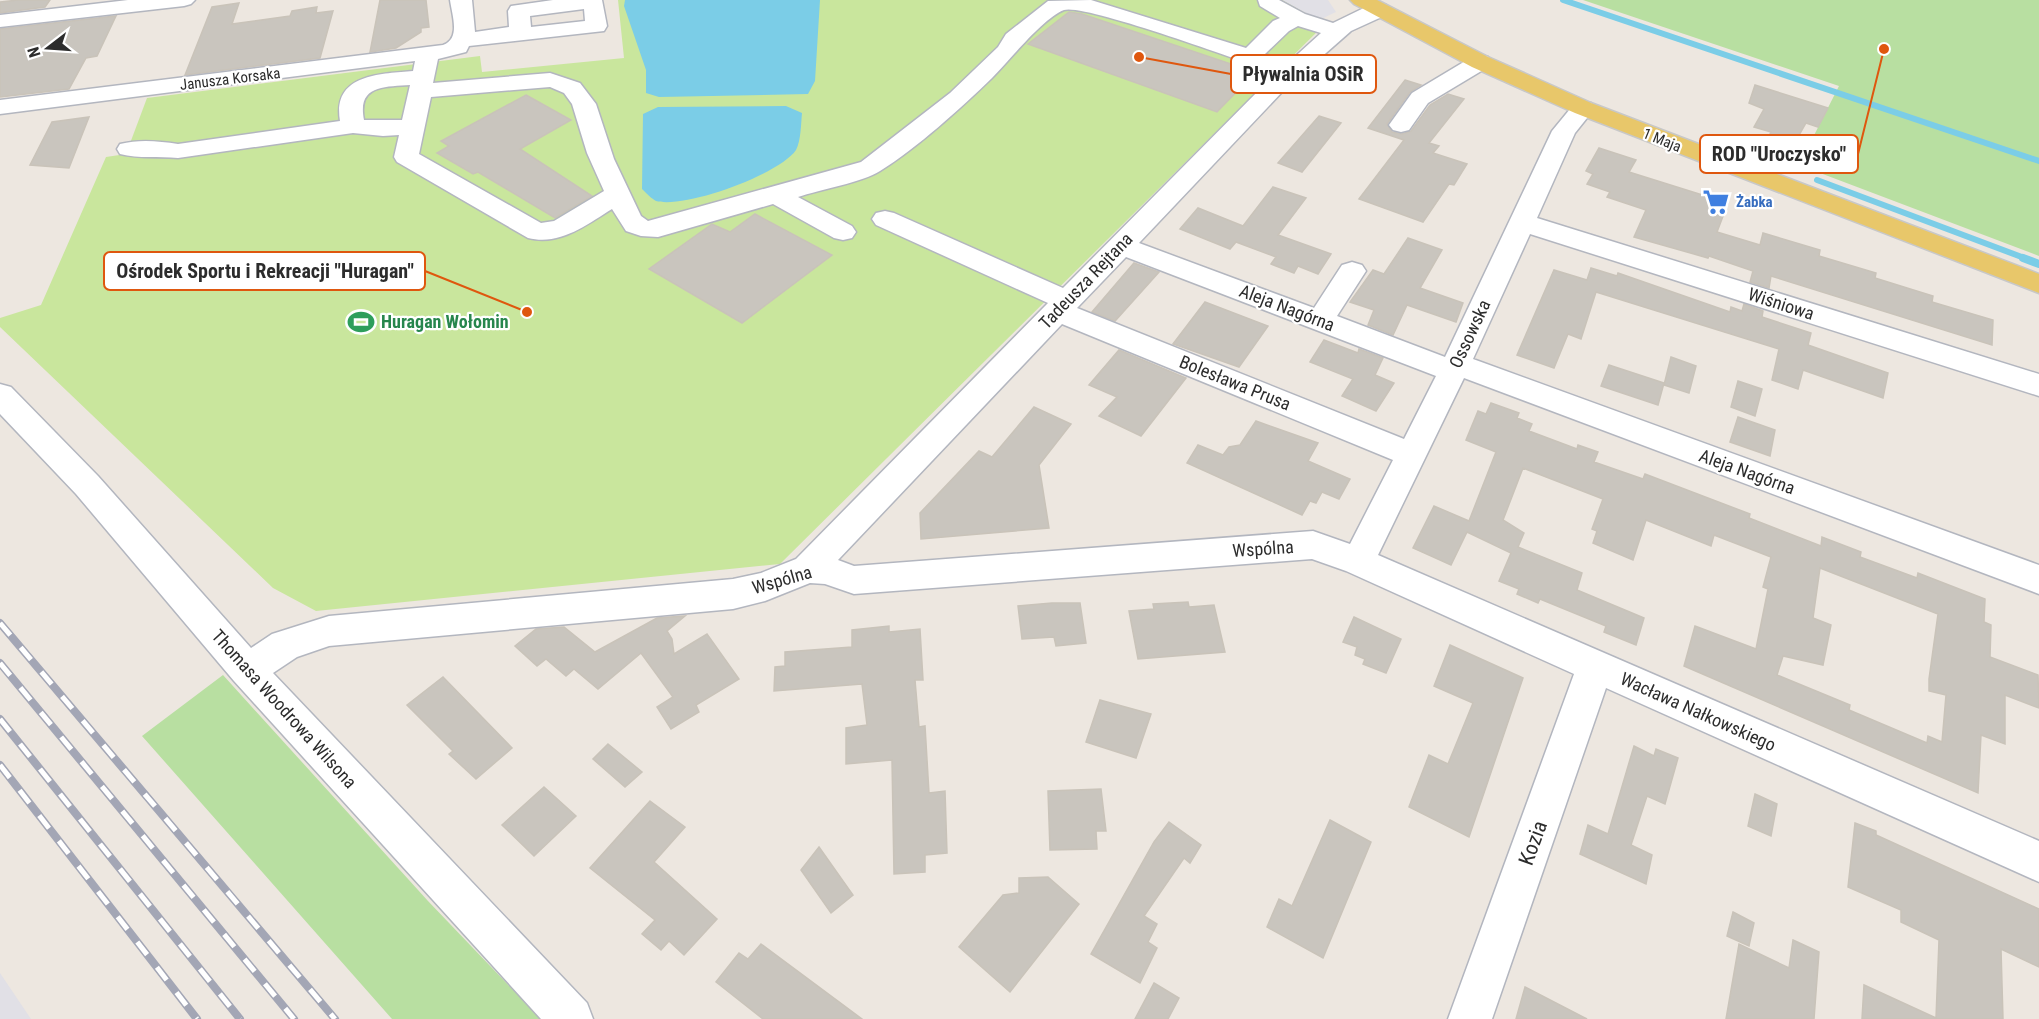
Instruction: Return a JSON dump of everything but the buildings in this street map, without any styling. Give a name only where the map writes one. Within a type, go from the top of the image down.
[{"type":"main road","name":"1 Maja","points":[[1370,5],[1480,62],[1583,108],[2039,284]]},
{"type":"street","points":[[0,21],[184,0]]},
{"type":"street","points":[[460,44],[465,37],[461,0]]},
{"type":"street","points":[[1267,2],[1292,16],[1336,31]]},
{"type":"street","points":[[1251,56],[1292,16],[1315,2]]},
{"type":"street","points":[[353,126],[350,104],[353,93],[363,87],[422,74],[550,80],[567,85],[588,107],[596,144],[618,194],[633,226],[644,230],[658,229],[870,167],[958,98],[1007,51],[1014,39],[1056,6],[1063,4],[1078,3],[1127,16],[1294,70]]},
{"type":"street","name":"Tadeusza Rejtana","points":[[808,569],[1276,85],[1336,31],[1370,5]]},
{"type":"street","name":"Janusza Korsaka","points":[[0,107],[422,74],[460,44],[520,32]]},
{"type":"street","points":[[1401,125],[1420,98],[1480,62]]},
{"type":"street","points":[[422,74],[406,157],[537,232],[561,229],[618,194]]},
{"type":"street","name":"Ossowska","points":[[1358,561],[1455,367],[1564,131],[1583,108]]},
{"type":"street","points":[[129,149],[157,148],[178,151],[353,126],[374,129],[412,126]]},
{"type":"street","points":[[776,195],[843,232]]},
{"type":"street","name":"Bolesława Prusa","points":[[885,219],[1063,306],[1412,455]]},
{"type":"street","name":"Wiśniowa","points":[[1523,223],[2039,385]]},
{"type":"street","name":"Aleja Nagórna","points":[[1120,245],[1320,321],[1455,367],[2039,580]]},
{"type":"street","points":[[1320,321],[1352,271]]},
{"type":"street","name":"Thomasa Woodrowa Wilsona","points":[[0,396],[87,485],[247,669],[571,1019]]},
{"type":"street","name":"Wspólna","points":[[247,669],[285,645],[329,631],[733,594],[765,588],[808,569],[825,570],[854,580],[1313,545],[1358,561]]},
{"type":"street","name":"Wacława Nałkowskiego","points":[[1358,561],[2039,861]]},
{"type":"street","name":"Kozia","points":[[1470,1019],[1595,666]]},
{"type":"shaded area","points":[[1282,0],[1328,0],[1336,12],[1319,20]]},
{"type":"shaded area","points":[[0,973],[31,1019],[0,1019]]},
{"type":"green space","points":[[618,0],[1282,0],[1325,24],[780,564],[316,611],[273,588],[0,327],[0,318],[41,305],[106,157],[126,154],[147,98],[480,56],[482,72],[624,58]]},
{"type":"green space","points":[[1583,0],[2039,0],[2039,256],[1799,165],[1839,86]]},
{"type":"green space","points":[[223,675],[428,901],[541,1019],[392,1019],[142,736]]},
{"type":"water","points":[[625,0],[820,0],[815,81],[808,94],[659,97],[646,93],[646,70],[624,6]]},
{"type":"water","points":[[786,106],[802,113],[799,142],[796,150],[787,159],[771,169],[731,188],[688,200],[656,201],[642,189],[643,114],[658,107]]},
{"type":"waterway","points":[[1563,0],[2039,161]]},
{"type":"waterway","points":[[1817,180],[2027,259]]},
{"type":"waterway","points":[[2023,258],[2039,264]]},
{"type":"railway","points":[[0,623],[335,1019]]},
{"type":"railway","points":[[0,663],[294,1019]]},
{"type":"railway","points":[[0,719],[240,1019]]},
{"type":"railway","points":[[0,765],[197,1019]]},
{"type":"place","name":"ROD \"Uroczysko\"","points":[[1884,49]]},
{"type":"place","name":"Pływalnia OSiR","points":[[1139,57]]},
{"type":"place","name":"Żabka","points":[[1716,202]]},
{"type":"place","name":"Ośrodek Sportu i Rekreacji \"Huragan\"","points":[[527,312]]},
{"type":"place","name":"Huragan Wołomin","points":[[361,322]]}]
